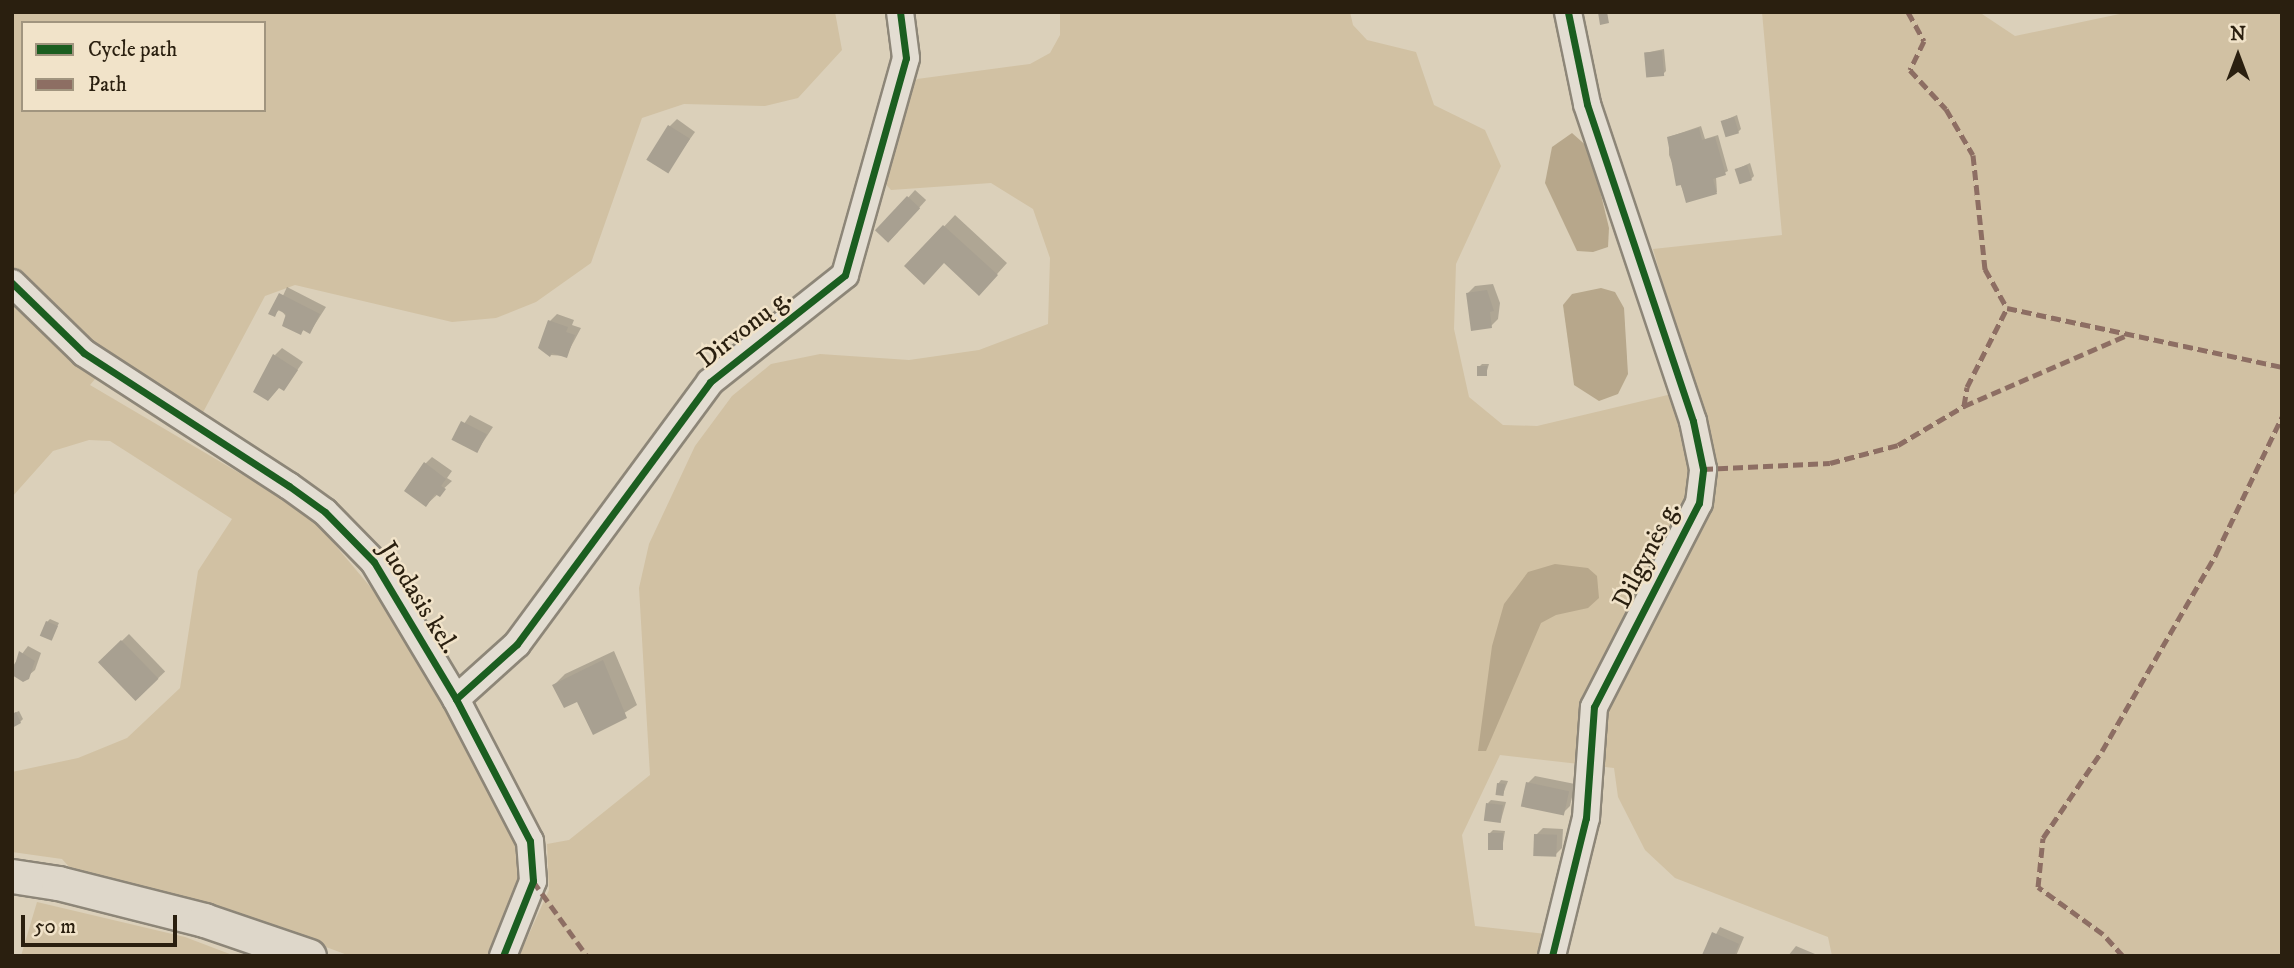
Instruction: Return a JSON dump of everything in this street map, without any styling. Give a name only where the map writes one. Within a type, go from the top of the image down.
[{"type":"main road","points":[[12,876],[58,883],[204,920],[310,956]]},
{"type":"street","name":"Dirvonų g.","points":[[456,699],[517,645],[710,382],[845,275],[905,58],[900,12]]},
{"type":"street","name":"Dilgynės g.","points":[[1552,956],[1586,818],[1594,707],[1699,503],[1703,469],[1693,421],[1587,104],[1568,12]]},
{"type":"street","name":"Juodasis kel.","points":[[12,283],[94,360],[289,486],[355,539],[386,582],[456,699],[530,841],[533,880],[503,956]]},
{"type":"shaded area","points":[[12,12],[835,12],[842,50],[798,98],[765,106],[684,104],[642,118],[591,263],[536,302],[496,318],[452,322],[295,285],[265,296],[200,418],[111,360],[90,385],[309,514],[378,596],[502,804],[520,847],[520,884],[515,904],[488,956],[350,956],[262,923],[73,871],[62,859],[12,852],[12,772],[78,758],[127,738],[180,688],[198,571],[232,519],[110,441],[89,440],[53,451],[12,497]]},
{"type":"shaded area","points":[[1060,12],[1350,12],[1353,25],[1367,40],[1416,52],[1434,105],[1485,130],[1501,166],[1456,264],[1454,329],[1469,397],[1503,425],[1537,426],[1693,389],[1653,249],[1782,235],[1762,12],[1979,12],[2015,36],[2129,12],[2282,12],[2282,956],[1832,956],[1828,937],[1675,878],[1645,850],[1618,797],[1614,768],[1500,755],[1462,835],[1475,926],[1546,934],[1537,956],[519,956],[549,890],[547,844],[569,840],[650,775],[639,588],[649,544],[695,446],[732,396],[771,364],[820,354],[909,360],[979,350],[1048,324],[1050,258],[1033,209],[991,183],[891,190],[881,179],[899,98],[917,79],[1030,64],[1050,53],[1060,35]]},
{"type":"shaded area","points":[[1572,133],[1590,149],[1609,228],[1608,247],[1593,252],[1577,251],[1545,183],[1552,147]]},
{"type":"shaded area","points":[[1601,288],[1615,292],[1624,308],[1628,374],[1618,394],[1599,401],[1574,385],[1563,305],[1572,294]]},
{"type":"shaded area","points":[[1555,564],[1588,568],[1597,576],[1599,598],[1588,608],[1556,615],[1541,623],[1486,751],[1478,751],[1492,646],[1504,604],[1528,572]]},
{"type":"shaded area","points":[[37,902],[185,937],[235,956],[21,956]]},
{"type":"building","points":[[1598,12],[1607,12],[1609,23],[1600,25]]},
{"type":"building","points":[[1662,51],[1664,76],[1646,77],[1644,53]]},
{"type":"building","points":[[1734,117],[1739,133],[1726,137],[1721,121]]},
{"type":"building","points":[[668,125],[690,139],[668,174],[646,160]]},
{"type":"building","points":[[1699,128],[1702,140],[1715,137],[1726,175],[1713,179],[1717,194],[1686,203],[1681,185],[1676,186],[1667,137]]},
{"type":"building","points":[[1747,165],[1752,180],[1740,184],[1735,169]]},
{"type":"building","points":[[907,196],[920,208],[888,243],[875,230]]},
{"type":"building","points":[[943,225],[998,275],[979,296],[944,263],[924,285],[904,266]]},
{"type":"building","points":[[1487,290],[1494,311],[1490,312],[1492,328],[1471,331],[1466,293]]},
{"type":"building","points":[[279,293],[320,314],[310,334],[303,330],[301,335],[282,326],[286,314],[278,310],[275,317],[268,314]]},
{"type":"building","points":[[548,320],[568,327],[566,332],[575,335],[567,358],[552,353],[550,357],[538,348]]},
{"type":"building","points":[[273,354],[298,370],[284,391],[279,388],[268,401],[253,392]]},
{"type":"building","points":[[1477,366],[1487,366],[1487,376],[1477,376]]},
{"type":"building","points":[[461,421],[487,434],[477,453],[451,440]]},
{"type":"building","points":[[424,462],[446,479],[441,486],[446,489],[440,497],[435,494],[426,507],[404,491]]},
{"type":"building","points":[[46,621],[58,626],[52,641],[40,636]]},
{"type":"building","points":[[121,640],[159,679],[135,701],[98,662]]},
{"type":"building","points":[[19,651],[35,661],[29,679],[23,682],[12,675]]},
{"type":"building","points":[[603,660],[627,718],[593,735],[577,702],[564,708],[552,685]]},
{"type":"building","points":[[16,712],[21,723],[12,728],[12,714]]},
{"type":"building","points":[[1526,782],[1569,791],[1564,816],[1521,806]]},
{"type":"building","points":[[1497,783],[1505,784],[1503,796],[1496,795]]},
{"type":"building","points":[[1486,803],[1503,805],[1501,823],[1484,821]]},
{"type":"building","points":[[1488,833],[1503,833],[1503,850],[1488,850]]},
{"type":"building","points":[[1534,834],[1557,835],[1556,857],[1533,856]]},
{"type":"building","points":[[1712,932],[1739,944],[1734,956],[1702,955]]},
{"type":"marked path","points":[[1908,12],[1924,41],[1910,70],[1946,109],[1973,155],[1985,269],[2007,308],[2282,367]]},
{"type":"marked path","points":[[1964,406],[1967,387],[2007,308]]},
{"type":"marked path","points":[[1703,469],[1830,463],[1898,445],[1964,406],[2127,335]]},
{"type":"marked path","points":[[2123,956],[2103,934],[2038,887],[2043,838],[2102,751],[2216,554],[2282,417]]},
{"type":"marked path","points":[[533,881],[587,956]]},
{"type":"cycle path","points":[[456,699],[517,644],[710,382],[845,275],[906,58],[900,12]]},
{"type":"cycle path","points":[[1552,956],[1586,818],[1594,707],[1699,503],[1703,469],[1693,421],[1587,104],[1568,12]]},
{"type":"cycle path","points":[[12,283],[84,353],[289,486],[325,512],[374,562],[456,699],[530,841],[533,881],[503,956]]}]
